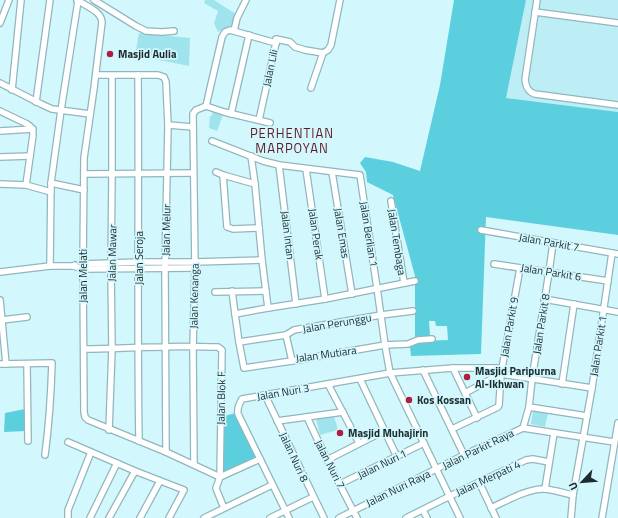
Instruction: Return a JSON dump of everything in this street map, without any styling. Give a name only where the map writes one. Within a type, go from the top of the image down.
[{"type":"street","points":[[0,22],[9,0]]},
{"type":"street","points":[[12,90],[21,0]]},
{"type":"street","points":[[36,102],[50,0]]},
{"type":"street","points":[[50,266],[50,192],[78,0]]},
{"type":"street","name":"Jalan Melati","points":[[78,0],[102,17],[96,75],[84,158],[83,265],[85,417],[88,420],[109,430],[166,452],[220,477]]},
{"type":"street","points":[[94,0],[146,31],[174,31]]},
{"type":"street","points":[[246,0],[237,18],[234,31],[230,30],[225,32],[222,37],[206,106],[231,114],[270,123]]},
{"type":"street","points":[[311,88],[323,53],[328,50],[331,45],[340,0]]},
{"type":"street","points":[[537,0],[525,80],[531,93],[618,105]]},
{"type":"street","points":[[535,12],[618,22]]},
{"type":"street","name":"Jalan Lili","points":[[234,31],[276,43],[259,120]]},
{"type":"street","points":[[231,114],[249,36]]},
{"type":"street","points":[[276,43],[276,39],[290,42],[295,47],[305,50],[323,53]]},
{"type":"street","name":"Jalan Melur","points":[[96,75],[158,75],[164,77],[166,82],[168,125],[165,269],[166,452]]},
{"type":"street","name":"Jalan Seroja","points":[[138,75],[139,441]]},
{"type":"street","name":"Jalan Mawar","points":[[109,430],[112,349],[112,76]]},
{"type":"street","points":[[0,83],[52,109],[90,114]]},
{"type":"street","name":"Jalan Kenanga","points":[[194,464],[193,348],[195,265],[193,114],[196,110],[206,106]]},
{"type":"street","points":[[0,111],[31,126],[33,135],[26,185]]},
{"type":"street","points":[[168,125],[193,127]]},
{"type":"street","points":[[0,131],[32,129]]},
{"type":"street","name":"Jalan Berlian 1","points":[[212,141],[263,161],[279,165],[360,175],[390,373],[460,518]]},
{"type":"street","points":[[0,157],[30,156]]},
{"type":"street","points":[[251,156],[268,308]]},
{"type":"street","name":"Jalan Intan","points":[[279,165],[296,304]]},
{"type":"street","name":"Jalan Perak","points":[[306,169],[325,299]]},
{"type":"street","points":[[216,172],[255,184]]},
{"type":"street","name":"Jalan Emas","points":[[332,172],[352,294]]},
{"type":"street","points":[[84,174],[193,173]]},
{"type":"street","points":[[223,175],[227,227],[233,229],[259,228]]},
{"type":"street","points":[[51,183],[84,190]]},
{"type":"street","points":[[0,184],[26,185],[50,192]]},
{"type":"street","name":"Jalan Tembaga","points":[[391,201],[404,283]]},
{"type":"street","name":"Jalan Parkit 7","points":[[481,230],[618,254]]},
{"type":"street","name":"Jalan Parkit 8","points":[[523,428],[528,407],[553,243]]},
{"type":"street","name":"Jalan Parkit 1","points":[[571,518],[573,495],[592,388],[612,253]]},
{"type":"street","points":[[0,272],[50,266],[83,265],[165,269],[195,265],[262,260]]},
{"type":"street","points":[[111,266],[138,262],[166,262],[195,265]]},
{"type":"street","name":"Jalan Parkit 6","points":[[494,264],[608,281]]},
{"type":"street","name":"Jalan Parkit 9","points":[[452,430],[498,406],[502,371],[520,268]]},
{"type":"street","name":"Jalan Tembaga","points":[[235,314],[325,299],[415,281]]},
{"type":"street","points":[[232,291],[244,368],[292,361]]},
{"type":"street","points":[[215,292],[266,291]]},
{"type":"street","points":[[544,299],[618,312]]},
{"type":"street","points":[[0,300],[3,364],[52,363],[48,434],[45,455]]},
{"type":"street","points":[[562,384],[574,304]]},
{"type":"street","name":"Jalan Perunggu","points":[[239,342],[286,335],[294,330],[413,311]]},
{"type":"street","points":[[2,320],[27,317]]},
{"type":"street","name":"Jalan Mutiara","points":[[286,335],[292,361],[385,345],[408,344],[414,341],[432,339]]},
{"type":"street","points":[[84,349],[166,347],[193,348]]},
{"type":"street","name":"Jalan Blok F","points":[[193,348],[218,347],[222,350],[220,477]]},
{"type":"street","points":[[27,364],[28,440]]},
{"type":"street","points":[[452,368],[477,418]]},
{"type":"street","name":"Jalan Nuri 3","points":[[260,459],[237,411],[242,399],[390,373],[452,368],[502,371],[532,380],[592,388]]},
{"type":"street","points":[[423,370],[464,455]]},
{"type":"street","points":[[465,393],[502,371]]},
{"type":"street","points":[[360,378],[396,457]]},
{"type":"street","points":[[328,384],[359,443]]},
{"type":"street","name":"Jalan Nuri 8","points":[[265,395],[324,518]]},
{"type":"street","points":[[528,407],[587,416]]},
{"type":"street","points":[[277,421],[343,412]]},
{"type":"street","name":"Jalan Nuri 7","points":[[307,417],[357,518]]},
{"type":"street","points":[[602,518],[618,426]]},
{"type":"street","name":"Jalan Parkit Raya","points":[[437,470],[464,455],[523,428],[614,442]]},
{"type":"street","points":[[327,460],[384,431]]},
{"type":"street","points":[[545,489],[554,433]]},
{"type":"street","points":[[68,442],[134,471],[184,490],[169,518]]},
{"type":"street","name":"Jalan Nuri 1","points":[[340,484],[424,443]]},
{"type":"street","points":[[68,518],[68,510],[91,452]]},
{"type":"street","points":[[224,508],[216,491],[220,477],[260,459],[288,518]]},
{"type":"street","name":"Jalan Merpati 4","points":[[406,518],[529,459],[549,462]]},
{"type":"street","points":[[90,518],[117,463]]},
{"type":"street","name":"Jalan Nuri Raya","points":[[339,518],[437,470]]},
{"type":"street","points":[[109,518],[134,471]]},
{"type":"street","points":[[140,518],[160,481]]},
{"type":"street","points":[[479,482],[496,518]]},
{"type":"street","points":[[204,518],[272,485]]},
{"type":"street","points":[[491,508],[529,491],[537,489],[545,489],[573,495]]},
{"type":"street","points":[[270,518],[313,497]]},
{"type":"street","points":[[423,510],[427,518]]},
{"type":"shaded area","points":[[205,0],[214,0],[236,14],[234,22],[230,26],[218,32],[214,23],[218,11],[204,3]]},
{"type":"shaded area","points":[[454,0],[526,0],[506,98],[618,112],[618,235],[486,217],[481,354],[411,356],[410,347],[415,343],[421,341],[448,340],[447,326],[436,326],[435,321],[429,321],[430,336],[415,337],[415,276],[393,195],[367,182],[366,172],[360,163],[365,157],[393,162],[420,171],[440,85]]},
{"type":"shaded area","points":[[526,0],[618,0],[618,112],[506,98]]},
{"type":"shaded area","points":[[139,33],[190,38],[189,66],[135,55]]},
{"type":"shaded area","points":[[213,108],[224,112],[217,131],[209,128],[210,116],[212,116]]},
{"type":"shaded area","points":[[25,409],[26,431],[4,432],[5,413]]},
{"type":"shaded area","points":[[533,411],[548,413],[545,427],[531,424]]},
{"type":"shaded area","points":[[236,413],[258,456],[224,474],[224,416]]},
{"type":"shaded area","points":[[334,416],[338,430],[320,435],[316,419]]},
{"type":"place","name":"Masjid Aulia","points":[[110,54]]},
{"type":"place","name":"Masjid Paripurna Al-Ikhwan","points":[[467,377]]},
{"type":"place","name":"Kos Kossan","points":[[409,400]]},
{"type":"place","name":"Masjid Muhajirin","points":[[340,433]]},
{"type":"district","name":"PERHENTIAN MARPOYAN","points":[[292,140]]}]
